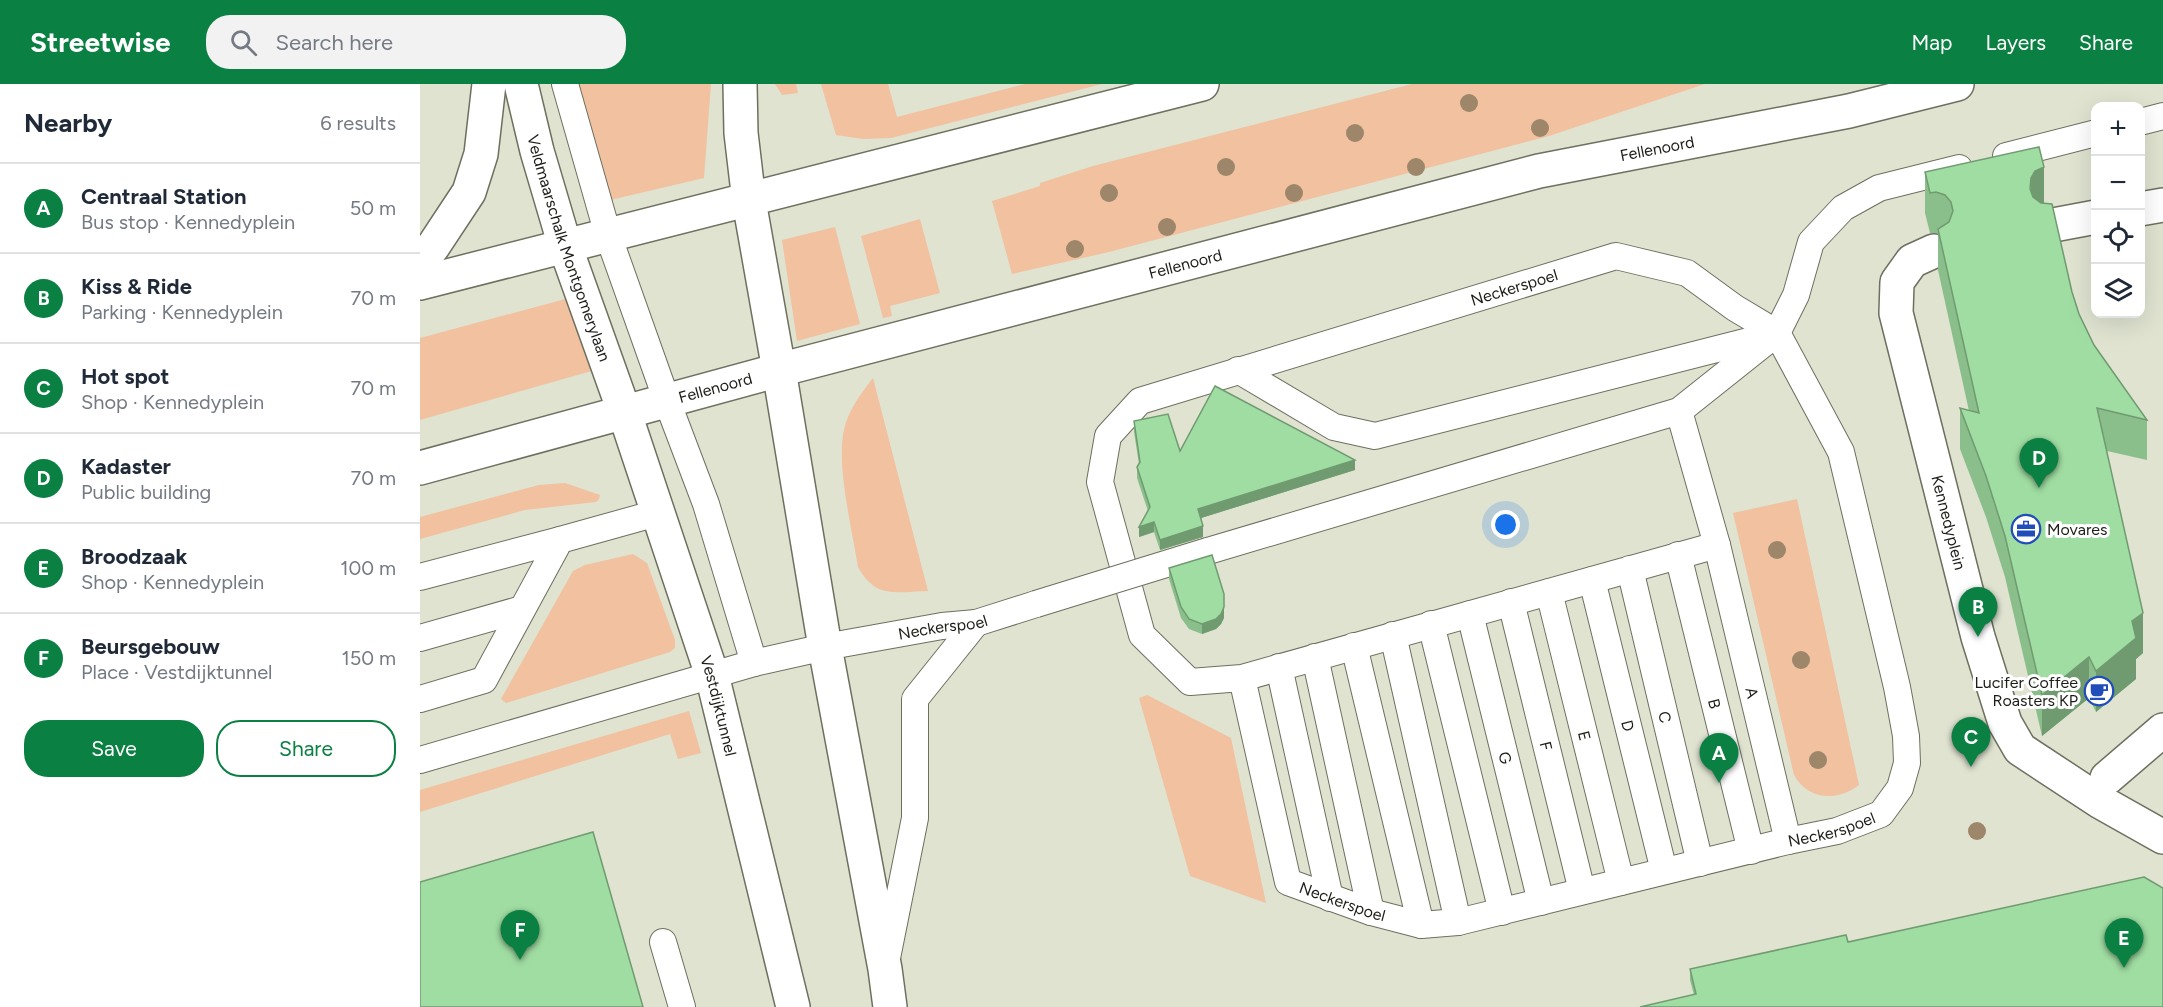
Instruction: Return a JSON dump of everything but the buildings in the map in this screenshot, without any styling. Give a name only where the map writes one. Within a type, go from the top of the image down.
[{"type":"main road","points":[[420,259],[432,248],[469,192],[481,154],[489,84]]},
{"type":"main road","name":"Veldmaarschalk Montgomerylaan","points":[[521,84],[537,151],[565,246],[624,411]]},
{"type":"main road","points":[[740,84],[741,133],[748,201],[890,1007]]},
{"type":"main road","points":[[420,283],[1202,84]]},
{"type":"main road","name":"Fellenoord","points":[[420,468],[624,411],[1539,171],[1849,111],[1957,84]]},
{"type":"main road","points":[[2145,208],[2163,205]]},
{"type":"main road","points":[[2048,226],[2091,218]]},
{"type":"main road","name":"Kennedyplein","points":[[1934,251],[1911,261],[1897,282],[1896,313],[1978,637],[2005,723],[2020,749],[2099,801],[2163,837]]},
{"type":"main road","name":"Vestdijktunnel","points":[[624,411],[712,675],[793,1007]]},
{"type":"main road","points":[[2107,778],[2163,730]]},
{"type":"lane","points":[[566,84],[608,235],[706,504],[754,663]]},
{"type":"lane","points":[[2145,121],[2163,116]]},
{"type":"lane","name":"Neckerspoel","points":[[712,675],[825,647],[976,622],[1679,411],[1777,333],[1796,295],[1811,242],[1843,208],[1879,188],[2091,134]]},
{"type":"lane","name":"Neckerspoel","points":[[1242,678],[1287,882],[1371,912],[1421,925],[1458,922],[1502,912],[1837,831],[1881,814],[1900,788],[1907,763],[1906,736],[1897,687],[1841,452],[1777,333],[1735,308],[1687,273],[1616,256],[1140,401],[1108,436],[1100,482],[1142,635],[1190,682],[1242,678],[1717,545]]},
{"type":"lane","points":[[1238,370],[1334,427],[1375,436],[1777,333]]},
{"type":"lane","points":[[1679,411],[1717,545]]},
{"type":"lane","points":[[420,577],[657,513]]},
{"type":"lane","points":[[420,699],[484,680],[560,540]]},
{"type":"lane","name":"A","points":[[1717,545],[1788,841]]},
{"type":"lane","name":"B","points":[[1678,555],[1751,851]]},
{"type":"lane","name":"C","points":[[1630,569],[1700,863]]},
{"type":"lane","name":"D","points":[[1592,580],[1664,871]]},
{"type":"lane","name":"E","points":[[1549,592],[1621,882]]},
{"type":"lane","name":"F","points":[[1511,602],[1582,891]]},
{"type":"lane","points":[[420,638],[522,609]]},
{"type":"lane","name":"G","points":[[1470,614],[1540,902]]},
{"type":"lane","points":[[885,969],[915,818],[915,699],[976,622]]},
{"type":"lane","points":[[1431,624],[1502,912]]},
{"type":"lane","points":[[1393,635],[1458,922]]},
{"type":"lane","points":[[1354,646],[1421,925]]},
{"type":"lane","points":[[1315,657],[1371,912]]},
{"type":"lane","points":[[1279,667],[1330,898]]},
{"type":"lane","points":[[420,760],[712,675]]},
{"type":"lane","points":[[663,942],[682,1007]]},
{"type":"shaded area","points":[[578,84],[711,84],[704,178],[606,201]]},
{"type":"shaded area","points":[[775,84],[796,84],[798,93],[782,95]]},
{"type":"shaded area","points":[[821,84],[888,84],[897,117],[1025,84],[1102,84],[891,138],[863,139],[836,135]]},
{"type":"shaded area","points":[[1412,84],[1705,84],[1549,136],[1109,252],[1012,274],[992,201],[1093,166]]},
{"type":"shaded area","points":[[920,219],[940,293],[890,306],[892,316],[883,318],[861,236]]},
{"type":"shaded area","points":[[835,227],[860,324],[797,341],[782,240]]},
{"type":"shaded area","points":[[569,298],[595,370],[420,420],[420,338]]},
{"type":"shaded area","points":[[873,378],[928,591],[896,592],[879,589],[865,577],[858,567],[843,479],[842,444],[849,416]]},
{"type":"shaded area","points":[[565,483],[600,495],[599,499],[596,502],[525,510],[420,539],[420,517],[539,485]]},
{"type":"shaded area","points":[[1797,499],[1859,785],[1842,794],[1832,796],[1815,794],[1807,790],[1794,775],[1733,513]]},
{"type":"shaded area","points":[[633,554],[647,563],[675,640],[675,648],[670,652],[506,703],[501,699],[573,571],[585,565]]},
{"type":"shaded area","points":[[1147,695],[1231,738],[1266,903],[1190,876],[1139,698]]},
{"type":"shaded area","points":[[689,711],[701,753],[678,759],[670,734],[420,812],[420,790]]},
{"type":"place","name":"Kadaster","points":[[2039,488]]},
{"type":"place","name":"Movares","points":[[2026,529]]},
{"type":"place","name":"Kiss & Ride","points":[[1978,637]]},
{"type":"place","name":"Lucifer Coffee Roasters KP","points":[[2099,691]]},
{"type":"place","name":"Hot spot","points":[[1971,767]]},
{"type":"place","name":"Centraal Station","points":[[1719,783]]},
{"type":"place","name":"Beursgebouw","points":[[520,960]]},
{"type":"place","name":"Broodzaak","points":[[2124,968]]}]
